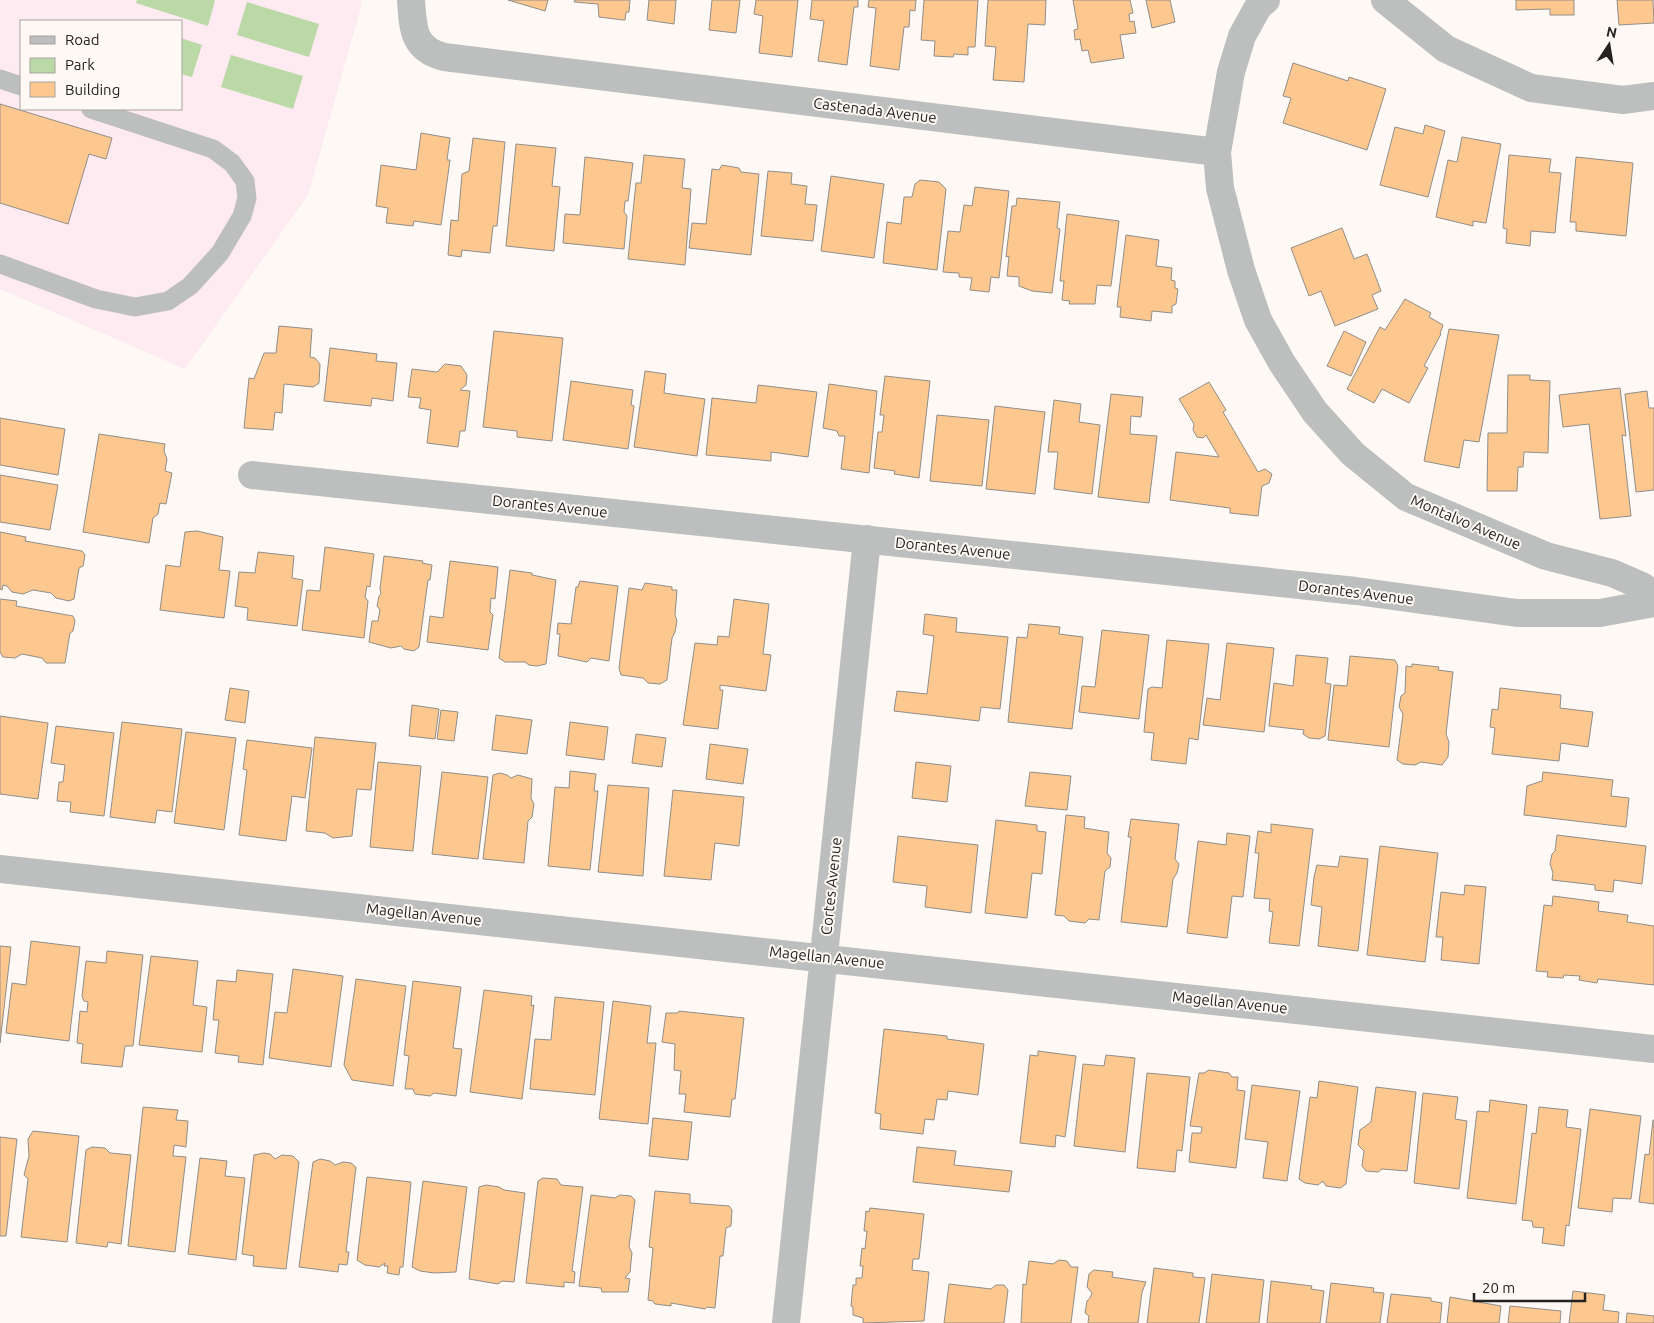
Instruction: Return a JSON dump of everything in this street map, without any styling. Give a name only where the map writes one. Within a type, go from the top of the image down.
[{"type":"street","name":"Castenada Avenue","points":[[411,0],[418,42],[429,53],[444,57],[1217,152]]},
{"type":"street","points":[[1217,152],[1231,72],[1242,36],[1258,6],[1266,0]]},
{"type":"street","points":[[1385,0],[1446,49],[1531,88],[1623,100],[1654,96]]},
{"type":"street","name":"Montalvo Avenue","points":[[1217,152],[1220,188],[1228,225],[1258,320],[1282,363],[1315,412],[1353,454],[1406,497],[1546,556],[1612,573],[1642,586],[1654,595]]},
{"type":"street","name":"Dorantes Avenue","points":[[252,475],[1356,591],[1517,613],[1600,613],[1654,603]]},
{"type":"street","name":"Cortes Avenue","points":[[786,1323],[867,539]]},
{"type":"street","name":"Magellan Avenue","points":[[0,869],[823,957],[1654,1049]]},
{"type":"lane","points":[[0,78],[20,86]]},
{"type":"lane","points":[[0,264],[96,299],[135,307],[168,301],[190,286],[220,253],[242,216],[247,198],[245,181],[232,163],[214,149],[94,110]]},
{"type":"shaded area","points":[[0,0],[361,0],[361,7],[308,195],[185,369],[0,289]]},
{"type":"green space","points":[[137,0],[215,0],[208,26],[136,3]]},
{"type":"green space","points":[[247,2],[319,24],[309,57],[237,35]]},
{"type":"green space","points":[[182,38],[202,45],[192,77],[182,74]]},
{"type":"green space","points":[[231,55],[303,76],[293,109],[221,87]]},
{"type":"building","points":[[508,0],[548,0],[545,11]]},
{"type":"building","points":[[575,0],[630,0],[629,12],[626,12],[625,20],[599,17],[598,4],[574,2]]},
{"type":"building","points":[[649,0],[676,0],[674,24],[647,20]]},
{"type":"building","points":[[712,0],[740,0],[736,33],[709,30]]},
{"type":"building","points":[[756,0],[798,0],[792,57],[759,53],[763,16],[754,14]]},
{"type":"building","points":[[812,0],[858,0],[858,7],[854,7],[847,65],[818,61],[824,21],[810,19]]},
{"type":"building","points":[[869,0],[916,0],[915,11],[910,10],[909,27],[904,27],[899,70],[870,66],[876,8],[868,7]]},
{"type":"building","points":[[924,0],[978,0],[975,47],[968,47],[968,55],[954,54],[953,57],[934,56],[935,41],[921,40]]},
{"type":"building","points":[[988,0],[1046,0],[1045,25],[1028,24],[1024,82],[993,80],[996,47],[985,46]]},
{"type":"building","points":[[1073,0],[1130,0],[1133,13],[1129,14],[1130,22],[1134,21],[1136,33],[1120,35],[1124,58],[1091,63],[1088,50],[1082,51],[1080,39],[1075,40],[1074,30],[1078,29]]},
{"type":"building","points":[[1146,0],[1170,0],[1175,22],[1152,28]]},
{"type":"building","points":[[1516,0],[1574,0],[1574,15],[1550,15],[1550,9],[1516,10]]},
{"type":"building","points":[[1617,0],[1653,0],[1654,23],[1619,25]]},
{"type":"building","points":[[1293,63],[1348,81],[1349,77],[1386,89],[1367,150],[1283,123],[1291,98],[1283,96]]},
{"type":"building","points":[[0,104],[112,138],[106,159],[89,154],[68,224],[0,203]]},
{"type":"building","points":[[1425,125],[1445,131],[1428,197],[1380,185],[1395,127],[1423,134]]},
{"type":"building","points":[[421,133],[450,138],[447,160],[450,160],[441,225],[414,221],[413,226],[386,223],[388,208],[376,206],[381,165],[416,170]]},
{"type":"building","points":[[1462,137],[1501,144],[1486,223],[1473,221],[1473,226],[1436,217],[1448,160],[1457,162]]},
{"type":"building","points":[[473,138],[505,142],[497,226],[493,226],[490,253],[462,250],[461,257],[448,255],[451,220],[458,221],[462,174],[469,171]]},
{"type":"building","points":[[516,144],[556,148],[552,186],[560,187],[554,251],[506,246]]},
{"type":"building","points":[[644,155],[685,159],[682,188],[691,189],[685,265],[628,259],[636,183],[641,183]]},
{"type":"building","points":[[1509,155],[1551,159],[1549,172],[1561,173],[1555,233],[1531,231],[1530,246],[1506,243],[1507,229],[1503,228]]},
{"type":"building","points":[[585,157],[633,163],[628,201],[625,201],[624,212],[627,216],[624,249],[563,243],[565,214],[580,215]]},
{"type":"building","points":[[1576,157],[1633,163],[1626,236],[1576,231],[1576,222],[1570,222]]},
{"type":"building","points":[[722,165],[739,168],[741,172],[759,174],[751,255],[689,248],[692,223],[706,224],[712,169],[719,170]]},
{"type":"building","points":[[768,171],[792,173],[791,184],[807,186],[805,204],[817,205],[813,241],[761,236]]},
{"type":"building","points":[[831,176],[884,184],[874,258],[821,251]]},
{"type":"building","points":[[920,180],[939,182],[946,189],[937,270],[883,263],[887,222],[901,224],[904,197],[912,197],[915,184]]},
{"type":"building","points":[[975,187],[1009,191],[999,278],[991,277],[989,292],[970,290],[972,278],[959,277],[959,273],[943,272],[948,231],[960,232],[964,205],[972,206]]},
{"type":"building","points":[[1017,198],[1060,202],[1057,228],[1060,229],[1052,293],[1032,291],[1019,286],[1019,277],[1007,276],[1009,256],[1006,257],[1012,206],[1016,206]]},
{"type":"building","points":[[1067,214],[1119,221],[1111,286],[1097,285],[1095,304],[1069,304],[1070,301],[1062,300],[1064,281],[1060,281]]},
{"type":"building","points":[[1342,228],[1354,259],[1367,254],[1381,291],[1372,295],[1378,309],[1335,326],[1321,291],[1309,296],[1291,248]]},
{"type":"building","points":[[1126,235],[1159,240],[1156,266],[1172,268],[1171,280],[1175,281],[1175,288],[1178,289],[1176,304],[1172,306],[1172,313],[1152,311],[1151,321],[1120,317],[1121,307],[1117,307]]},
{"type":"building","points":[[1405,299],[1431,313],[1429,317],[1443,325],[1441,334],[1424,366],[1428,368],[1409,403],[1382,389],[1374,403],[1347,389],[1380,327],[1385,330]]},
{"type":"building","points":[[279,326],[312,329],[310,357],[315,358],[320,364],[319,383],[313,387],[284,384],[282,413],[275,412],[273,430],[244,428],[249,378],[254,379],[264,353],[276,353]]},
{"type":"building","points":[[1449,329],[1499,335],[1479,442],[1464,440],[1459,468],[1424,461]]},
{"type":"building","points":[[494,331],[563,338],[552,441],[517,437],[517,431],[483,427]]},
{"type":"building","points":[[1344,331],[1366,342],[1351,376],[1327,366]]},
{"type":"building","points":[[330,348],[377,354],[376,361],[397,363],[393,401],[372,398],[371,406],[324,401]]},
{"type":"building","points":[[445,364],[461,366],[467,375],[466,385],[460,390],[470,391],[465,431],[460,431],[458,447],[427,443],[431,410],[419,408],[421,398],[408,397],[412,369],[437,372]]},
{"type":"building","points":[[645,371],[666,374],[664,393],[705,399],[697,456],[634,447]]},
{"type":"building","points":[[1508,375],[1530,375],[1530,380],[1550,381],[1548,453],[1524,452],[1523,467],[1518,467],[1517,491],[1487,491],[1488,433],[1507,433]]},
{"type":"building","points":[[885,376],[930,381],[919,478],[894,474],[895,471],[874,468],[878,432],[882,432],[884,415],[880,415]]},
{"type":"building","points":[[571,381],[633,390],[631,405],[634,406],[628,449],[563,440]]},
{"type":"building","points":[[1209,382],[1226,410],[1223,412],[1258,472],[1265,469],[1272,474],[1269,483],[1262,486],[1258,516],[1230,513],[1230,508],[1170,500],[1176,452],[1219,457],[1206,435],[1203,438],[1197,437],[1193,430],[1194,424],[1179,399]]},
{"type":"building","points":[[829,384],[877,391],[869,473],[841,469],[845,436],[839,436],[837,431],[823,428]]},
{"type":"building","points":[[758,385],[817,392],[808,457],[771,452],[771,461],[706,455],[712,398],[756,403]]},
{"type":"building","points":[[1620,388],[1626,436],[1622,435],[1631,516],[1600,519],[1589,424],[1563,427],[1559,395]]},
{"type":"building","points":[[1647,391],[1649,408],[1654,408],[1654,490],[1636,492],[1625,394]]},
{"type":"building","points":[[1111,394],[1143,397],[1141,417],[1131,416],[1130,434],[1157,436],[1149,503],[1098,497]]},
{"type":"building","points":[[1054,400],[1081,404],[1079,422],[1100,425],[1092,494],[1054,489],[1058,452],[1048,452]]},
{"type":"building","points":[[995,406],[1045,412],[1035,494],[986,489]]},
{"type":"building","points":[[937,415],[989,420],[982,486],[930,481]]},
{"type":"building","points":[[0,418],[65,429],[58,475],[0,465]]},
{"type":"building","points":[[99,434],[165,444],[164,451],[167,459],[165,471],[172,473],[166,504],[160,503],[158,514],[153,518],[149,543],[83,532]]},
{"type":"building","points":[[0,475],[58,485],[50,530],[0,522]]},
{"type":"building","points":[[197,531],[223,537],[219,570],[230,571],[224,618],[160,610],[166,565],[180,567],[185,532]]},
{"type":"building","points":[[0,532],[26,537],[25,541],[82,551],[85,555],[83,566],[79,568],[74,599],[69,601],[56,598],[51,593],[33,590],[23,594],[12,592],[7,586],[3,585],[2,590],[0,589]]},
{"type":"building","points":[[325,547],[374,554],[370,587],[367,586],[365,597],[368,601],[364,638],[302,630],[307,590],[320,591]]},
{"type":"building","points":[[258,552],[294,556],[292,578],[303,580],[297,626],[247,620],[248,608],[235,606],[239,572],[255,573]]},
{"type":"building","points":[[384,556],[423,561],[422,563],[432,565],[430,580],[428,580],[419,647],[414,651],[404,649],[401,646],[391,648],[369,642],[372,621],[378,621],[380,610],[377,606],[381,594]]},
{"type":"building","points":[[450,561],[498,567],[495,599],[491,598],[490,612],[493,615],[488,650],[427,642],[430,616],[443,618]]},
{"type":"building","points":[[510,570],[532,573],[532,575],[556,580],[546,664],[537,666],[529,665],[525,662],[505,662],[499,658]]},
{"type":"building","points":[[580,581],[618,586],[609,661],[591,658],[587,662],[558,656],[560,634],[557,634],[558,623],[571,624],[576,587],[578,587]]},
{"type":"building","points":[[645,583],[672,587],[672,590],[677,590],[675,615],[677,621],[672,638],[667,680],[660,684],[648,683],[643,678],[621,675],[619,668],[629,588],[642,590]]},
{"type":"building","points":[[0,599],[17,601],[16,606],[73,616],[75,621],[73,631],[70,633],[65,663],[46,663],[42,658],[22,654],[15,658],[3,657],[0,652]]},
{"type":"building","points":[[734,599],[769,604],[763,654],[771,655],[766,691],[720,685],[720,690],[723,690],[718,729],[683,725],[695,643],[717,645],[718,636],[729,637]]},
{"type":"building","points":[[925,614],[957,618],[956,632],[1008,637],[1000,709],[981,707],[979,721],[894,711],[897,691],[927,694],[934,636],[923,634]]},
{"type":"building","points":[[1029,624],[1060,627],[1059,634],[1083,637],[1072,729],[1008,722],[1017,637],[1027,638]]},
{"type":"building","points":[[1102,630],[1149,635],[1139,719],[1079,712],[1082,686],[1095,687]]},
{"type":"building","points":[[1167,640],[1209,644],[1198,740],[1189,738],[1186,764],[1151,760],[1154,733],[1144,732],[1148,689],[1152,687],[1162,688]]},
{"type":"building","points":[[1227,643],[1274,648],[1264,732],[1203,725],[1207,698],[1220,700]]},
{"type":"building","points":[[1296,655],[1328,658],[1325,683],[1331,684],[1325,736],[1319,739],[1309,738],[1303,734],[1304,730],[1269,726],[1274,683],[1293,686]]},
{"type":"building","points":[[1350,656],[1395,660],[1398,666],[1389,747],[1328,740],[1334,685],[1347,686]]},
{"type":"building","points":[[1412,664],[1439,667],[1438,670],[1453,672],[1446,734],[1449,742],[1448,757],[1442,765],[1421,762],[1415,765],[1403,764],[1397,760],[1403,714],[1399,707],[1401,696],[1405,693],[1406,666],[1412,667]]},
{"type":"building","points":[[230,688],[249,691],[245,723],[225,720]]},
{"type":"building","points":[[1500,688],[1561,695],[1560,708],[1593,712],[1588,747],[1561,743],[1559,761],[1492,754],[1495,728],[1490,727],[1492,709],[1498,710]]},
{"type":"building","points":[[412,705],[439,709],[435,739],[409,736]]},
{"type":"building","points":[[441,710],[458,712],[454,741],[437,739]]},
{"type":"building","points":[[496,715],[532,720],[527,754],[492,750]]},
{"type":"building","points":[[0,716],[48,723],[38,799],[0,794]]},
{"type":"building","points":[[122,722],[182,729],[172,812],[157,810],[155,823],[110,817]]},
{"type":"building","points":[[570,722],[608,727],[604,760],[566,755]]},
{"type":"building","points":[[56,726],[114,733],[104,816],[70,812],[71,802],[57,801],[59,782],[63,782],[65,765],[51,763]]},
{"type":"building","points":[[186,732],[236,738],[224,830],[174,823]]},
{"type":"building","points":[[636,734],[666,738],[662,767],[632,763]]},
{"type":"building","points":[[315,737],[376,743],[371,790],[357,789],[352,836],[333,838],[325,833],[306,831]]},
{"type":"building","points":[[247,740],[312,748],[305,798],[292,796],[286,841],[239,835],[247,770],[243,769]]},
{"type":"building","points":[[710,744],[748,749],[743,784],[706,779]]},
{"type":"building","points":[[378,762],[421,766],[413,851],[370,847]]},
{"type":"building","points":[[916,762],[951,766],[947,802],[912,798]]},
{"type":"building","points":[[570,771],[596,774],[594,791],[598,791],[590,870],[548,866],[555,787],[569,788]]},
{"type":"building","points":[[442,772],[488,777],[478,859],[432,854]]},
{"type":"building","points":[[1030,772],[1071,776],[1067,810],[1025,806]]},
{"type":"building","points":[[1543,772],[1613,780],[1611,796],[1629,798],[1626,827],[1524,815],[1527,786],[1542,781]]},
{"type":"building","points":[[500,773],[511,778],[518,775],[532,779],[531,798],[534,804],[532,817],[528,821],[524,863],[483,859],[493,775]]},
{"type":"building","points":[[608,785],[649,788],[643,876],[598,872]]},
{"type":"building","points":[[673,790],[744,797],[739,846],[715,843],[711,880],[664,876]]},
{"type":"building","points":[[1066,815],[1085,817],[1084,828],[1109,832],[1107,853],[1111,858],[1110,867],[1105,871],[1099,920],[1089,919],[1085,923],[1069,921],[1064,916],[1055,915]]},
{"type":"building","points":[[1131,819],[1179,824],[1175,859],[1179,864],[1173,879],[1167,927],[1121,922],[1131,837],[1128,837]]},
{"type":"building","points":[[996,820],[1037,825],[1037,831],[1046,832],[1042,874],[1032,873],[1027,918],[985,913]]},
{"type":"building","points":[[1271,824],[1313,829],[1299,946],[1269,943],[1273,912],[1269,911],[1270,899],[1254,898],[1259,853],[1255,853],[1258,831],[1271,833]]},
{"type":"building","points":[[1227,833],[1250,836],[1243,897],[1232,896],[1227,938],[1187,933],[1198,841],[1226,845]]},
{"type":"building","points":[[1557,835],[1646,846],[1642,884],[1614,880],[1613,892],[1595,890],[1595,885],[1552,880],[1553,873],[1550,864],[1552,854],[1555,851]]},
{"type":"building","points":[[898,836],[978,845],[971,913],[925,907],[927,886],[893,882]]},
{"type":"building","points":[[1380,846],[1438,853],[1425,962],[1367,955]]},
{"type":"building","points":[[1340,856],[1368,859],[1358,951],[1318,946],[1322,907],[1311,905],[1314,877],[1317,865],[1338,867]]},
{"type":"building","points":[[1465,885],[1486,887],[1479,964],[1441,960],[1443,937],[1436,937],[1441,892],[1464,895]]},
{"type":"building","points":[[1553,896],[1599,902],[1598,911],[1628,915],[1627,922],[1654,926],[1654,985],[1598,979],[1597,983],[1579,980],[1580,976],[1547,977],[1548,972],[1536,971],[1544,905],[1552,906]]},
{"type":"building","points":[[31,941],[80,947],[69,1041],[6,1033],[12,983],[26,985]]},
{"type":"building","points":[[0,946],[11,947],[0,1043]]},
{"type":"building","points":[[107,951],[143,955],[133,1046],[125,1046],[122,1067],[81,1063],[83,1044],[77,1043],[80,1011],[87,1012],[88,1002],[84,1001],[82,996],[86,961],[106,963]]},
{"type":"building","points":[[151,956],[198,961],[193,1005],[207,1007],[202,1052],[139,1045]]},
{"type":"building","points":[[293,969],[343,976],[331,1067],[269,1058],[275,1012],[287,1013]]},
{"type":"building","points":[[237,970],[273,974],[263,1065],[238,1062],[239,1056],[215,1053],[219,1020],[213,1020],[217,980],[236,982]]},
{"type":"building","points":[[356,979],[406,986],[393,1086],[352,1080],[344,1065]]},
{"type":"building","points":[[413,981],[461,987],[453,1048],[462,1049],[456,1096],[434,1093],[430,1096],[415,1094],[413,1089],[405,1089],[409,1056],[404,1055]]},
{"type":"building","points":[[484,990],[532,996],[531,1006],[534,1005],[522,1099],[470,1092]]},
{"type":"building","points":[[555,997],[604,1002],[595,1095],[530,1089],[535,1039],[551,1040]]},
{"type":"building","points":[[613,1001],[651,1006],[647,1043],[656,1043],[648,1124],[599,1119]]},
{"type":"building","points":[[679,1011],[744,1018],[735,1099],[732,1099],[730,1117],[684,1112],[686,1094],[679,1094],[681,1071],[674,1070],[675,1044],[662,1042],[666,1013],[678,1013]]},
{"type":"building","points":[[884,1029],[947,1036],[947,1039],[984,1044],[978,1095],[948,1091],[947,1100],[937,1099],[934,1120],[925,1119],[923,1134],[880,1129],[881,1114],[875,1113]]},
{"type":"building","points":[[1038,1051],[1076,1056],[1065,1137],[1056,1135],[1055,1147],[1020,1143],[1030,1055],[1038,1056]]},
{"type":"building","points":[[1106,1055],[1135,1058],[1125,1152],[1074,1146],[1083,1064],[1104,1066]]},
{"type":"building","points":[[1209,1070],[1229,1073],[1232,1077],[1238,1077],[1237,1090],[1245,1091],[1236,1168],[1189,1162],[1192,1133],[1201,1133],[1202,1127],[1190,1126],[1199,1073]]},
{"type":"building","points":[[1147,1073],[1190,1077],[1182,1151],[1177,1150],[1175,1172],[1137,1168]]},
{"type":"building","points":[[1319,1081],[1358,1087],[1346,1184],[1340,1188],[1326,1186],[1323,1181],[1318,1185],[1305,1183],[1299,1179],[1310,1097],[1317,1098]]},
{"type":"building","points":[[1252,1085],[1300,1091],[1287,1181],[1263,1178],[1268,1142],[1245,1139]]},
{"type":"building","points":[[1376,1087],[1416,1092],[1407,1171],[1382,1169],[1378,1172],[1366,1171],[1362,1166],[1364,1151],[1358,1145],[1360,1130],[1371,1122]]},
{"type":"building","points":[[1423,1093],[1458,1097],[1455,1119],[1467,1121],[1459,1189],[1414,1183]]},
{"type":"building","points":[[1490,1100],[1527,1105],[1516,1204],[1467,1198],[1477,1111],[1489,1112]]},
{"type":"building","points":[[143,1107],[178,1110],[176,1120],[188,1121],[186,1147],[174,1145],[173,1156],[186,1157],[175,1252],[128,1246]]},
{"type":"building","points":[[1539,1107],[1568,1110],[1566,1127],[1581,1129],[1569,1226],[1566,1225],[1564,1246],[1542,1243],[1544,1228],[1533,1227],[1532,1221],[1522,1220],[1532,1133],[1536,1134]]},
{"type":"building","points":[[1590,1109],[1641,1116],[1631,1199],[1613,1198],[1612,1212],[1578,1208]]},
{"type":"building","points":[[653,1118],[692,1122],[688,1160],[649,1156]]},
{"type":"building","points":[[1653,1120],[1654,1204],[1639,1202],[1645,1154],[1649,1155]]},
{"type":"building","points":[[33,1131],[79,1136],[67,1242],[21,1237],[28,1179],[24,1175],[29,1156],[28,1139]]},
{"type":"building","points":[[0,1137],[17,1139],[6,1236],[0,1236]]},
{"type":"building","points":[[92,1147],[105,1148],[110,1153],[131,1155],[121,1244],[108,1242],[107,1247],[76,1243],[86,1150]]},
{"type":"building","points":[[917,1147],[956,1151],[954,1165],[1012,1171],[1009,1192],[913,1182]]},
{"type":"building","points":[[270,1154],[275,1159],[282,1155],[293,1156],[299,1162],[286,1269],[253,1266],[254,1256],[242,1254],[254,1155]]},
{"type":"building","points":[[200,1158],[227,1161],[225,1176],[245,1178],[236,1260],[188,1254]]},
{"type":"building","points":[[320,1159],[330,1161],[335,1165],[343,1162],[351,1163],[356,1167],[346,1252],[349,1252],[347,1265],[339,1264],[338,1272],[299,1267],[313,1162]]},
{"type":"building","points":[[367,1177],[411,1182],[403,1267],[400,1267],[399,1275],[387,1273],[388,1266],[384,1266],[385,1263],[379,1267],[365,1265],[357,1260]]},
{"type":"building","points":[[543,1178],[557,1179],[561,1185],[583,1187],[572,1271],[575,1272],[574,1283],[564,1282],[564,1287],[526,1283],[538,1181]]},
{"type":"building","points":[[423,1181],[467,1187],[456,1272],[434,1273],[420,1271],[412,1267]]},
{"type":"building","points":[[486,1185],[525,1193],[514,1282],[502,1281],[498,1284],[469,1279],[479,1187]]},
{"type":"building","points":[[655,1191],[690,1194],[690,1203],[729,1206],[732,1210],[731,1226],[726,1228],[723,1256],[720,1256],[715,1308],[707,1307],[705,1309],[671,1303],[671,1306],[655,1304],[653,1301],[648,1300],[653,1248],[649,1247]]},
{"type":"building","points":[[591,1195],[615,1198],[620,1195],[631,1196],[635,1200],[629,1247],[632,1253],[630,1272],[625,1278],[630,1279],[628,1292],[602,1292],[601,1288],[579,1286]]},
{"type":"building","points":[[870,1208],[924,1214],[919,1259],[913,1259],[912,1270],[929,1272],[924,1321],[863,1323],[863,1318],[853,1315],[853,1307],[851,1306],[853,1285],[856,1285],[856,1278],[862,1278],[863,1266],[860,1266],[862,1248],[865,1249],[867,1231],[864,1231],[866,1211],[869,1212]]},
{"type":"building","points":[[1059,1260],[1067,1261],[1071,1267],[1078,1267],[1071,1323],[1021,1323],[1023,1284],[1026,1285],[1029,1261],[1053,1264]]},
{"type":"building","points":[[1154,1268],[1193,1273],[1193,1277],[1205,1278],[1199,1323],[1147,1323]]},
{"type":"building","points":[[1094,1270],[1113,1272],[1112,1277],[1146,1282],[1142,1292],[1138,1323],[1088,1323],[1089,1316],[1085,1313],[1087,1301],[1092,1293],[1087,1287],[1089,1274]]},
{"type":"building","points":[[1212,1274],[1264,1280],[1259,1323],[1206,1323]]},
{"type":"building","points":[[1271,1281],[1312,1286],[1311,1289],[1324,1291],[1320,1323],[1267,1323]]},
{"type":"building","points":[[1331,1283],[1374,1288],[1373,1292],[1384,1293],[1380,1323],[1326,1323]]},
{"type":"building","points":[[949,1284],[991,1289],[996,1285],[1004,1285],[1008,1290],[1004,1323],[944,1323]]},
{"type":"building","points":[[1573,1291],[1605,1295],[1603,1310],[1619,1312],[1618,1323],[1569,1323]]},
{"type":"building","points":[[1391,1294],[1431,1298],[1431,1301],[1442,1303],[1440,1323],[1387,1323]]},
{"type":"building","points":[[1450,1297],[1501,1306],[1499,1323],[1447,1323]]},
{"type":"building","points":[[1510,1306],[1561,1311],[1560,1323],[1508,1323]]},
{"type":"building","points":[[1627,1313],[1654,1316],[1654,1323],[1626,1323]]}]
